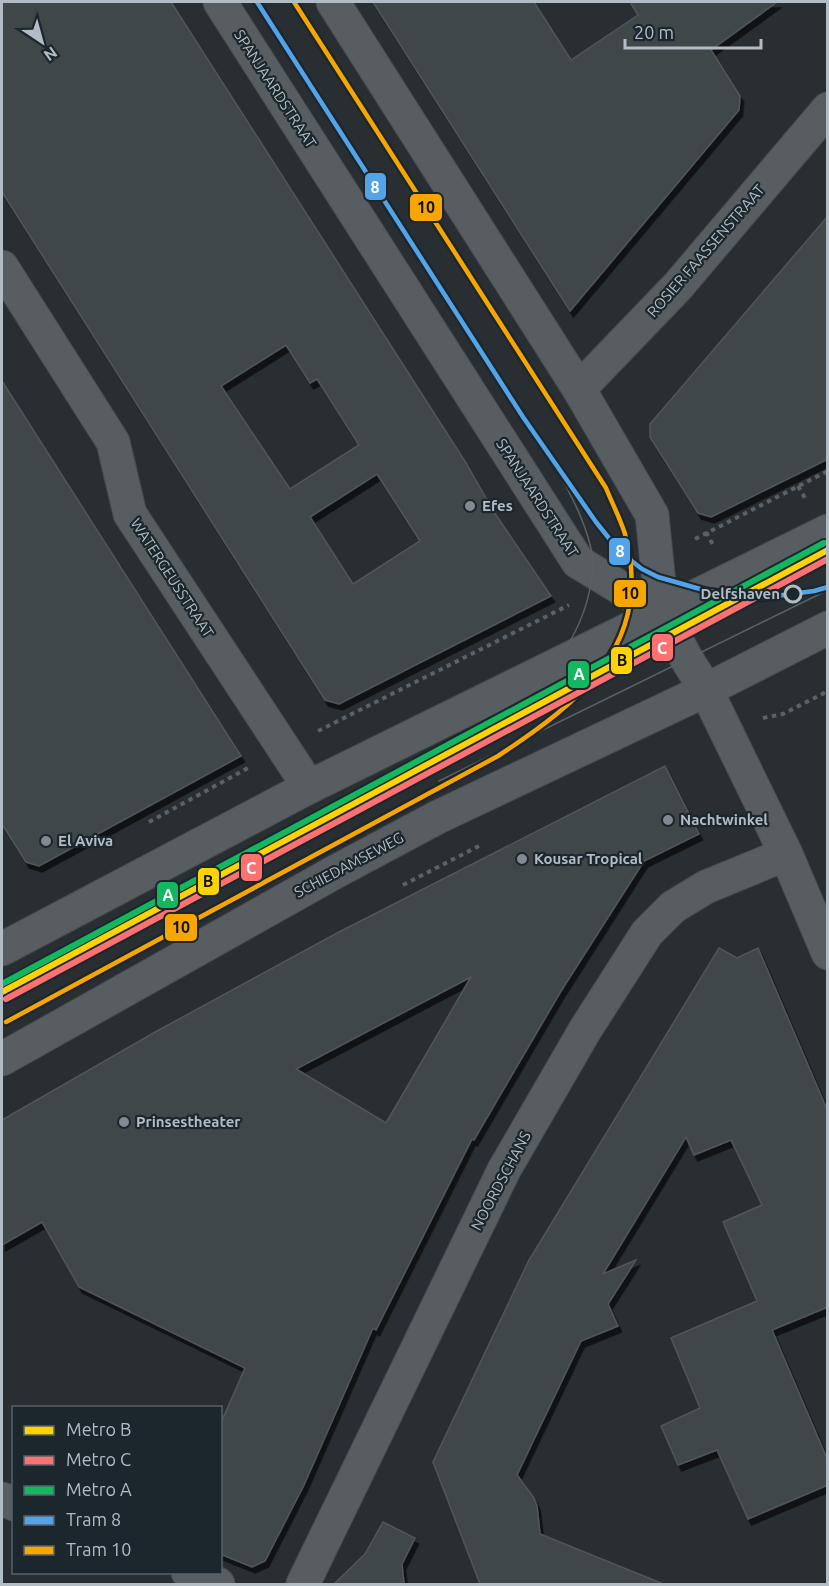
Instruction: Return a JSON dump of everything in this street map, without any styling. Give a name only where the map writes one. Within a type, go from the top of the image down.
[{"type":"street","name":"SPANJAARDSTRAAT","points":[[219,2],[578,562],[662,613]]},
{"type":"street","points":[[333,2],[579,389],[652,515],[662,613],[723,724],[786,854],[828,953]]},
{"type":"street","name":"ROSIER FAASSENSTRAAT","points":[[579,389],[678,286],[828,109]]},
{"type":"street","name":"WATERGEUSSTRAAT","points":[[2,267],[113,442],[130,514],[309,787]]},
{"type":"street","points":[[5,940],[828,531]]},
{"type":"street","name":"SCHIEDAMSEWEG","points":[[2,1059],[335,872],[438,817],[706,690],[828,628]]},
{"type":"street","name":"NOORDSCHANS","points":[[303,1584],[504,1170],[585,1030],[647,933],[673,907],[706,887],[786,854]]},
{"type":"street","points":[[193,1574],[218,1584]]},
{"type":"path","points":[[657,562],[713,528],[828,471]]},
{"type":"path","points":[[148,823],[284,748],[613,583]]},
{"type":"path","points":[[723,724],[783,714],[828,691]]},
{"type":"path","points":[[397,888],[481,844]]},
{"type":"building","points":[[2,2],[171,2],[466,463],[494,512],[551,596],[339,704],[325,700],[2,192]],"holes":[[[286,345],[310,383],[317,379],[359,445],[290,489],[221,386]],[[377,474],[420,541],[353,584],[310,517]]]},
{"type":"building","points":[[373,2],[534,2],[571,60],[638,15],[630,2],[777,2],[711,50],[740,96],[739,110],[570,311]]},
{"type":"building","points":[[828,216],[828,459],[711,517],[698,513],[650,437],[650,424]]},
{"type":"building","points":[[2,381],[241,756],[39,866],[26,862],[2,824]]},
{"type":"building","points":[[665,766],[699,834],[644,861],[561,991],[474,1140],[472,1139],[376,1330],[373,1328],[304,1485],[265,1561],[252,1567],[222,1555],[222,1420],[245,1368],[79,1287],[42,1222],[2,1245],[2,1120],[157,1031],[339,932]],"holes":[[[471,977],[386,1123],[296,1069]]]},
{"type":"building","points":[[719,948],[737,958],[758,948],[828,1112],[828,1307],[772,1330],[828,1461],[828,1485],[748,1519],[717,1450],[678,1465],[661,1426],[700,1408],[671,1338],[757,1301],[723,1222],[762,1205],[731,1140],[694,1155],[686,1137],[603,1274],[636,1260],[608,1304],[618,1326],[581,1341],[517,1475],[534,1498],[540,1534],[661,1583],[480,1584],[433,1462],[529,1260]]},
{"type":"building","points":[[383,1522],[415,1538],[402,1564],[404,1584],[334,1584],[365,1554]]},
{"type":"tram line","name":"8","points":[[257,2],[523,417],[596,522],[620,552],[642,569],[658,577],[707,591],[761,598],[828,587]]},
{"type":"tram line","name":"10","points":[[6,1022],[498,756],[557,714],[582,691],[604,666],[620,638],[629,608],[632,573],[625,534],[606,488],[294,2]]},
{"type":"tram line","points":[[496,723],[528,695],[557,662],[579,623],[591,582],[593,560],[586,532],[576,505],[549,454]]},
{"type":"tram line","points":[[2,991],[576,687],[761,598],[828,562]]},
{"type":"tram line","points":[[439,781],[828,590]]},
{"type":"metro line","name":"A","points":[[2,984],[824,543]]},
{"type":"metro line","name":"B","points":[[2,992],[828,550]]},
{"type":"metro line","name":"C","points":[[6,999],[828,559]]},
{"type":"place","name":"Efes","points":[[470,506]]},
{"type":"place","name":"Delfshaven","points":[[793,594]]},
{"type":"place","name":"Nachtwinkel","points":[[668,820]]},
{"type":"place","name":"El Aviva","points":[[46,841]]},
{"type":"place","name":"Kousar Tropical","points":[[522,859]]},
{"type":"place","name":"Prinsestheater","points":[[124,1122]]}]
